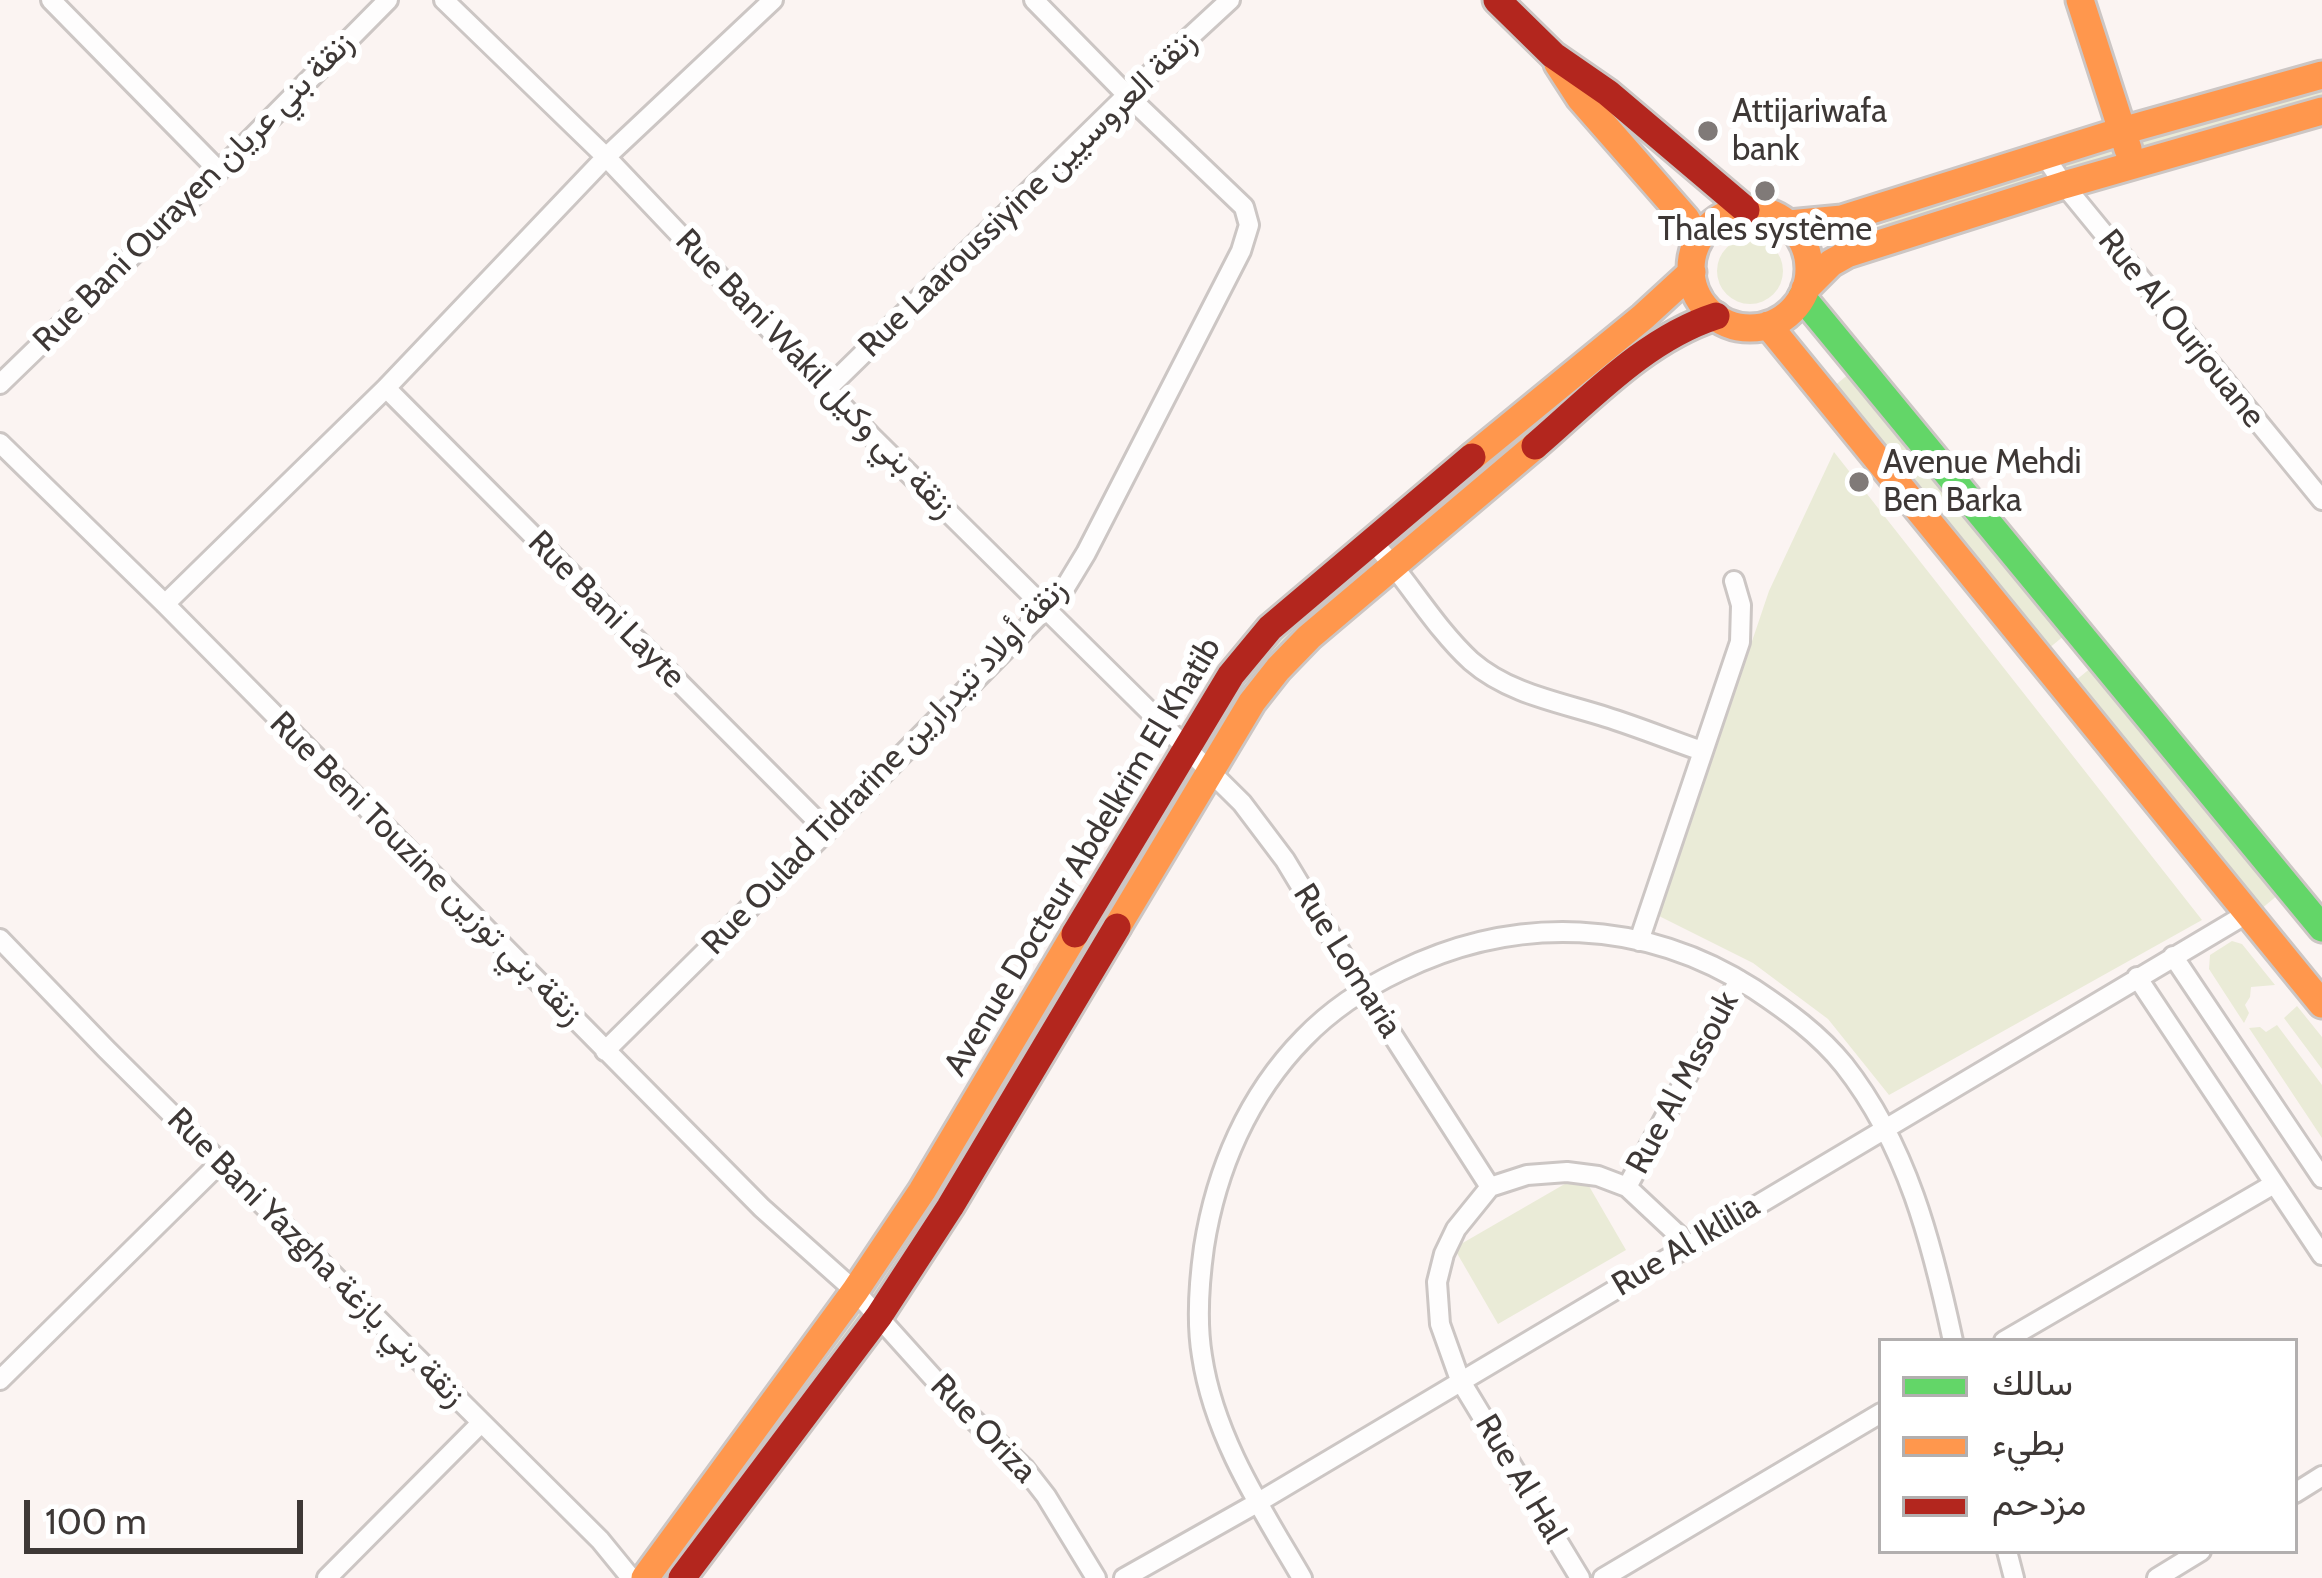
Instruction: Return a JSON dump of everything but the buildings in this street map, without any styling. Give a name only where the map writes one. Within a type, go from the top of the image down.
[{"type":"main road","points":[[1497,0],[1553,55],[1608,92],[1745,210]]},
{"type":"main road","points":[[2080,0],[2133,165]]},
{"type":"main road","points":[[1553,55],[1580,98],[1676,206],[1698,241]]},
{"type":"main road","points":[[1789,224],[1842,219],[2122,131],[2322,75]]},
{"type":"main road","points":[[2322,111],[1847,254],[1817,275],[1804,293],[1788,314],[1768,325],[1741,327],[1716,316],[1703,304],[1691,272],[1698,241],[1731,212],[1761,211],[1789,224],[1808,254],[1804,293],[2322,928]]},
{"type":"main road","name":"Avenue Docteur Abdelkrim El Khatib","points":[[645,1578],[855,1291],[922,1191],[1186,747],[1256,643],[1691,272]]},
{"type":"main road","name":"Avenue Docteur Abdelkrim El Khatib","points":[[682,1578],[879,1316],[1006,1115],[1252,702],[1278,669],[1309,637],[1657,342],[1716,316]]},
{"type":"main road","points":[[1768,325],[2322,1004]]},
{"type":"street","points":[[51,0],[219,171]]},
{"type":"street","name":"Rue Bani Ourayen زنقة بني عريان","points":[[0,383],[388,0]]},
{"type":"street","name":"Rue Bani Wakil زنقة بني وكيل","points":[[444,0],[1186,747]]},
{"type":"street","points":[[164,604],[386,388],[606,158],[773,0]]},
{"type":"street","name":"Rue Oulad Tidrarine زنقة أولاد تيدرارين","points":[[605,1051],[1063,591],[1241,251],[1249,225],[1237,198],[1034,0]]},
{"type":"street","name":"Rue Laaroussiyine زنقة العروسيين","points":[[827,389],[1230,0]]},
{"type":"street","name":"Rue Al Ourjouane","points":[[2044,155],[2322,500]]},
{"type":"street","name":"Rue Bani Layte","points":[[386,388],[827,831]]},
{"type":"street","name":"Rue Beni Touzine زنقة بني توزين","points":[[0,443],[762,1208],[855,1291]]},
{"type":"street","points":[[1371,541],[1468,658],[1491,676],[1518,690],[1702,751]]},
{"type":"street","points":[[1639,940],[1740,642],[1741,605],[1734,581]]},
{"type":"street","name":"Rue Lomaria","points":[[1186,747],[1268,836],[1490,1187]]},
{"type":"street","name":"Rue Al Iklilia","points":[[1124,1578],[2248,913]]},
{"type":"street","points":[[1301,1578],[1221,1429],[1202,1356],[1200,1277],[1209,1213],[1245,1118],[1272,1074],[1328,1015],[1363,989],[1427,958],[1490,939],[1582,932],[1639,940],[1688,954],[1769,999],[1822,1040],[1886,1127],[1922,1220],[1951,1338]]},
{"type":"street","name":"Rue Bani Yazgha زنقة بني يازغة","points":[[0,939],[600,1540],[631,1578]]},
{"type":"street","points":[[2173,956],[2322,1178]]},
{"type":"street","points":[[2138,976],[2322,1255]]},
{"type":"street","name":"Rue Al Mssouk","points":[[1628,1187],[1739,980]]},
{"type":"street","points":[[0,1380],[220,1163]]},
{"type":"street","points":[[1460,1380],[1440,1324],[1437,1282],[1456,1228],[1490,1187],[1527,1175],[1598,1176],[1628,1187],[1689,1245]]},
{"type":"street","points":[[2009,1338],[2274,1184]]},
{"type":"street","name":"Rue Oriza","points":[[855,1291],[1037,1484],[1096,1578]]},
{"type":"street","name":"Rue Al Hal","points":[[1460,1380],[1580,1578]]},
{"type":"street","points":[[1604,1578],[1878,1415]]},
{"type":"street","points":[[328,1578],[481,1424]]},
{"type":"street","points":[[2157,1578],[2196,1554]]},
{"type":"green space","points":[[2322,87],[2322,99],[2140,146],[2143,138]]},
{"type":"green space","points":[[2108,150],[2114,159],[1868,230],[1967,192]]},
{"type":"green space","points":[[1750,238],[1774,247],[1783,271],[1774,295],[1750,304],[1726,295],[1717,271],[1726,247]]},
{"type":"green space","points":[[1629,341],[1633,347],[1392,548],[1390,541]]},
{"type":"green space","points":[[1850,373],[2065,635],[2048,649],[1833,387]]},
{"type":"green space","points":[[1834,452],[2202,920],[1889,1095],[1828,1019],[1753,963],[1659,916],[1769,591]]},
{"type":"green space","points":[[1371,557],[1379,562],[1210,747],[1205,747],[1220,712],[1267,648]]},
{"type":"green space","points":[[2092,667],[2278,895],[2261,909],[2075,681]]},
{"type":"green space","points":[[1189,768],[1196,774],[923,1230],[878,1294],[872,1293],[870,1290]]},
{"type":"green space","points":[[2232,941],[2242,944],[2275,985],[2251,987],[2244,1023],[2209,969],[2210,955]]},
{"type":"green space","points":[[2297,1006],[2322,1037],[2322,1069],[2284,1018]]},
{"type":"green space","points":[[2277,1025],[2322,1085],[2322,1138],[2249,1028],[2266,1032]]},
{"type":"green space","points":[[1582,1174],[1626,1250],[1498,1324],[1454,1248]]},
{"type":"green space","points":[[854,1311],[860,1314],[859,1320],[672,1570],[670,1564]]},
{"type":"traffic: fast","points":[[1802,297],[2322,928]]},
{"type":"traffic: slow","points":[[2080,0],[2128,149]]},
{"type":"traffic: slow","points":[[1558,64],[1580,98],[1686,219],[1698,241]]},
{"type":"traffic: slow","points":[[1789,224],[1842,219],[2122,131],[2322,75]]},
{"type":"traffic: slow","points":[[1805,289],[1847,254],[2322,111]]},
{"type":"traffic: slow","points":[[1750,210],[1772,215],[1792,227],[1804,247],[1809,269],[1804,291],[1792,311],[1772,323],[1750,328],[1728,323],[1708,311],[1696,291],[1691,269],[1696,247],[1708,227],[1728,215],[1750,210]]},
{"type":"traffic: slow","points":[[1472,457],[1692,272]]},
{"type":"traffic: slow","points":[[1768,325],[2322,1004]]},
{"type":"traffic: slow","points":[[1117,927],[1252,702],[1278,669],[1309,637],[1535,446]]},
{"type":"traffic: slow","points":[[645,1578],[855,1291],[922,1191],[1075,934]]},
{"type":"traffic: jam","points":[[1497,0],[1553,55],[1608,93],[1746,210]]},
{"type":"traffic: jam","points":[[1535,446],[1642,355],[1716,316]]},
{"type":"traffic: jam","points":[[1075,934],[1231,675],[1270,628],[1472,457]]},
{"type":"traffic: jam","points":[[682,1578],[879,1316],[950,1207],[1117,927]]},
{"type":"place","name":"Attijariwafa bank","points":[[1708,131]]},
{"type":"place","name":"Thales système","points":[[1765,191]]},
{"type":"place","name":"Avenue Mehdi Ben Barka","points":[[1859,482]]}]
